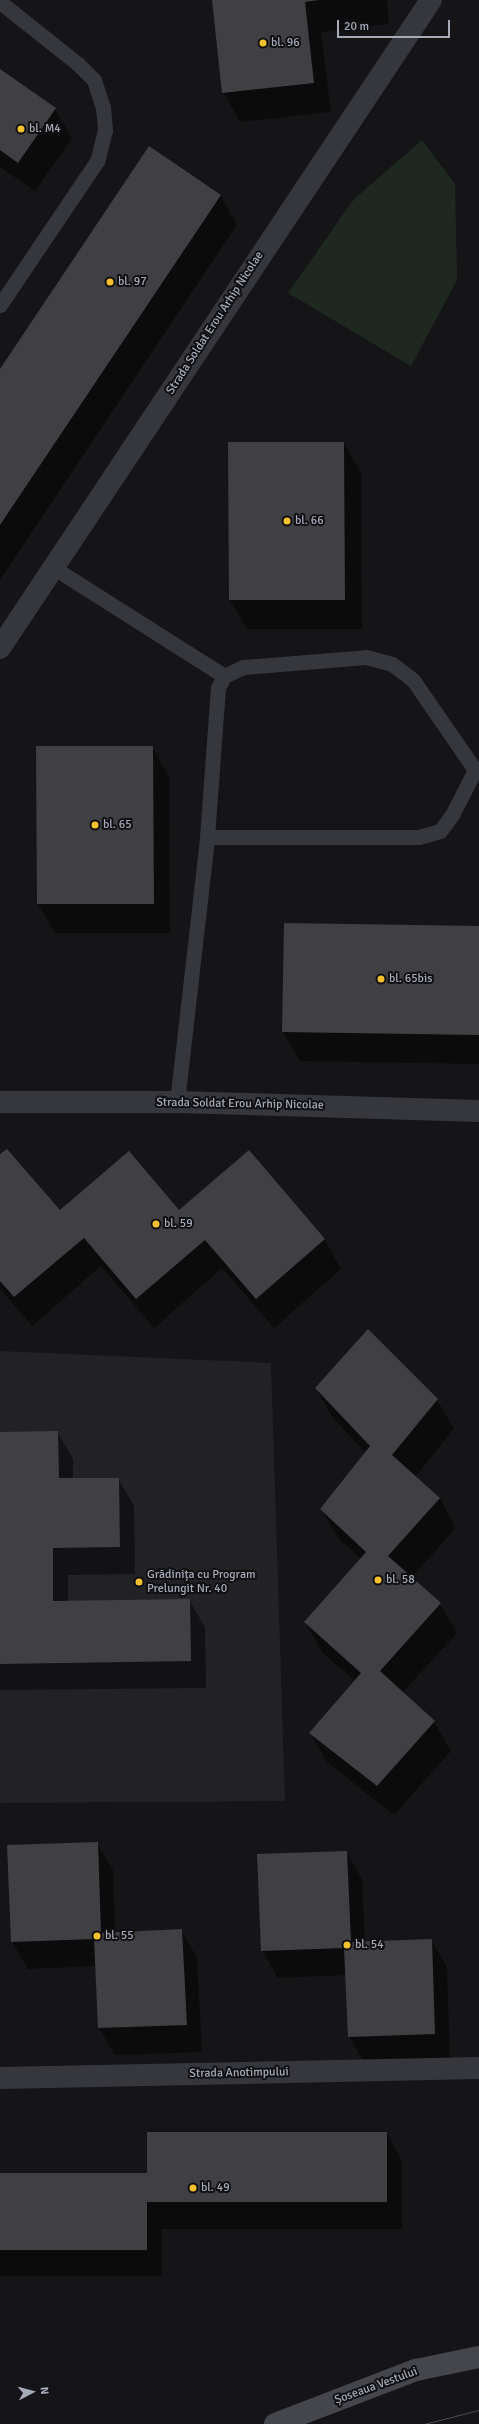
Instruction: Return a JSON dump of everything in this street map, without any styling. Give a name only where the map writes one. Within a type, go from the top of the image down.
[{"type":"main road","name":"Șoseaua Vestului","points":[[275,2424],[416,2370],[479,2357]]},
{"type":"street","name":"Strada Soldat Erou Arhip Nicolae","points":[[0,648],[431,0]]},
{"type":"street","name":"Strada Soldat Erou Arhip Nicolae","points":[[0,1102],[177,1102],[479,1111]]},
{"type":"street","name":"Strada Anotimpului","points":[[0,2078],[479,2068]]},
{"type":"lane","points":[[0,2],[78,64],[94,80],[103,108],[105,130],[97,160],[0,305]]},
{"type":"lane","points":[[54,568],[224,676]]},
{"type":"lane","points":[[177,1102],[207,837],[218,688],[224,676],[243,667],[366,657],[392,664],[413,680],[477,770],[452,815],[440,831],[419,837],[207,837]]},
{"type":"shaded area","points":[[422,140],[455,184],[457,280],[411,366],[288,293],[354,199]]},
{"type":"shaded area","name":"Grădinița cu Program Prelungit Nr. 40","points":[[0,1351],[271,1363],[285,1801],[0,1803]]},
{"type":"building","name":"bl. 96","points":[[212,0],[319,0],[305,2],[314,83],[222,93]]},
{"type":"building","name":"bl. M4","points":[[0,69],[56,108],[18,163],[0,150]]},
{"type":"building","name":"bl. 97","points":[[149,146],[221,195],[0,525],[0,369]]},
{"type":"building","name":"bl. 66","points":[[228,442],[344,442],[345,600],[229,600]]},
{"type":"building","name":"bl. 65","points":[[36,746],[153,746],[154,904],[37,904]]},
{"type":"building","name":"bl. 65bis","points":[[284,923],[479,926],[479,1035],[282,1032]]},
{"type":"building","name":"bl. 59","points":[[7,1149],[60,1210],[129,1151],[179,1210],[249,1150],[325,1239],[256,1299],[205,1240],[136,1299],[84,1238],[14,1297],[0,1281],[0,1154]]},
{"type":"building","name":"bl. 58","points":[[368,1329],[438,1399],[392,1455],[440,1498],[388,1556],[441,1603],[380,1671],[435,1721],[377,1786],[309,1733],[361,1673],[304,1622],[366,1552],[320,1509],[370,1446],[315,1388]]},
{"type":"building","name":"Grădinița cu Program Prelungit Nr. 40","points":[[58,1431],[59,1478],[119,1478],[120,1547],[53,1548],[53,1601],[190,1599],[191,1661],[0,1664],[0,1432]]},
{"type":"building","name":"bl. 55","points":[[98,1842],[101,1933],[182,1929],[187,2025],[98,2028],[94,1939],[11,1942],[7,1845]]},
{"type":"building","name":"bl. 54","points":[[347,1851],[351,1942],[432,1939],[435,2034],[348,2037],[344,1948],[261,1951],[257,1854]]},
{"type":"building","name":"bl. 49","points":[[147,2132],[387,2132],[387,2202],[147,2202],[147,2250],[0,2250],[0,2173],[147,2173]]},
{"type":"tram line","points":[[424,2424],[479,2410]]},
{"type":"place","name":"bl. 96","points":[[263,43]]},
{"type":"place","name":"bl. M4","points":[[21,129]]},
{"type":"place","name":"bl. 97","points":[[110,282]]},
{"type":"place","name":"bl. 66","points":[[287,521]]},
{"type":"place","name":"bl. 65","points":[[95,825]]},
{"type":"place","name":"bl. 65bis","points":[[381,979]]},
{"type":"place","name":"bl. 59","points":[[156,1224]]},
{"type":"place","name":"bl. 58","points":[[378,1580]]},
{"type":"place","name":"Grădinița cu Program Prelungit Nr. 40","points":[[139,1582]]},
{"type":"place","name":"bl. 55","points":[[97,1936]]},
{"type":"place","name":"bl. 54","points":[[347,1945]]},
{"type":"place","name":"bl. 49","points":[[193,2188]]}]
